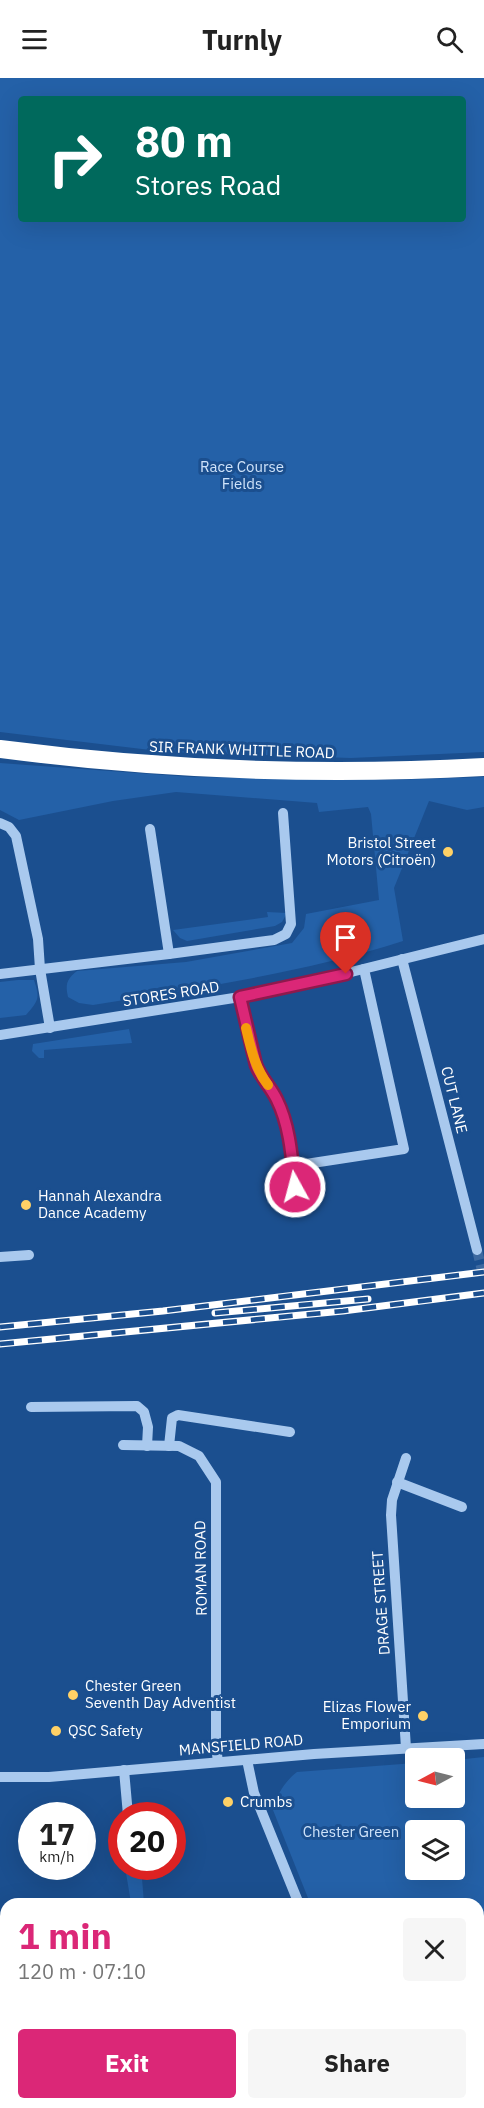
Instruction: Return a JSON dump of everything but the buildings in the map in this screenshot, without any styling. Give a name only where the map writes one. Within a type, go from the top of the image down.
[{"type":"highway","name":"SIR FRANK WHITTLE ROAD","points":[[0,749],[82,760],[286,771],[397,771],[484,767]]},
{"type":"street","points":[[0,974],[274,940],[286,934],[291,924],[283,813]]},
{"type":"street","points":[[0,823],[9,827],[16,836],[38,939],[40,969],[50,1028]]},
{"type":"street","points":[[150,829],[170,954]]},
{"type":"street","name":"STORES ROAD","points":[[0,1035],[240,997],[484,939]]},
{"type":"street","name":"CUT LANE","points":[[402,958],[477,1250]]},
{"type":"street","points":[[293,1166],[404,1149],[364,969]]},
{"type":"street","points":[[240,997],[259,1074],[276,1097],[281,1109],[295,1187]]},
{"type":"street","points":[[0,1257],[29,1255]]},
{"type":"street","points":[[31,1407],[137,1406],[144,1412],[148,1427],[147,1446]]},
{"type":"street","points":[[169,1446],[172,1418],[178,1415],[290,1432]]},
{"type":"street","name":"ROMAN ROAD","points":[[123,1445],[179,1446],[199,1456],[216,1482],[216,1746],[218,1762]]},
{"type":"street","name":"DRAGE STREET","points":[[406,1458],[392,1500],[391,1515],[406,1748]]},
{"type":"street","points":[[397,1482],[462,1507]]},
{"type":"street","name":"MANSFIELD ROAD","points":[[406,1748],[484,1744]]},
{"type":"street","name":"MANSFIELD ROAD","points":[[0,1777],[49,1777],[405,1748]]},
{"type":"street","points":[[246,1760],[254,1793],[297,1898]]},
{"type":"street","points":[[124,1770],[127,1802]]},
{"type":"green space","name":"Race Course Fields","points":[[0,78],[484,78],[484,752],[351,758],[167,752],[0,732]]},
{"type":"green space","points":[[0,763],[191,777],[392,780],[484,777],[484,807],[467,810],[429,801],[394,888],[403,941],[288,971],[93,1005],[79,1003],[68,997],[68,982],[77,971],[186,962],[292,943],[304,928],[306,914],[379,900],[371,814],[368,807],[319,812],[317,803],[176,792],[113,801],[19,820],[0,810]]},
{"type":"green space","points":[[267,912],[287,913],[282,922],[275,926],[187,941],[180,938],[173,930],[268,917]]},
{"type":"green space","points":[[34,980],[38,995],[36,1002],[26,1015],[0,1018],[0,982]]},
{"type":"green space","points":[[129,1029],[132,1043],[44,1050],[44,1058],[39,1058],[32,1051],[33,1044]]},
{"type":"green space","name":"Chester Green","points":[[484,1757],[484,1898],[308,1898],[273,1810],[282,1789],[297,1772],[405,1764],[405,1808],[465,1808],[465,1759]]},
{"type":"green space","points":[[127,1880],[142,1880],[144,1898],[130,1898]]},
{"type":"tunnel","points":[[477,1250],[484,1279]]},
{"type":"railway","points":[[0,1327],[163,1311],[484,1272]]},
{"type":"railway","points":[[0,1344],[343,1311],[484,1293]]},
{"type":"railway","points":[[215,1313],[368,1299]]},
{"type":"slow traffic","points":[[246,1028],[259,1074],[268,1085]]},
{"type":"place","name":"Bristol Street Motors (Citroën)","points":[[448,852]]},
{"type":"place","name":"Hannah Alexandra Dance Academy","points":[[26,1205]]},
{"type":"place","name":"Chester Green Seventh Day Adventist","points":[[73,1695]]},
{"type":"place","name":"Elizas Flower Emporium","points":[[423,1716]]},
{"type":"place","name":"QSC Safety","points":[[56,1731]]},
{"type":"place","name":"Crumbs","points":[[228,1802]]},
{"type":"route","points":[[295,1187],[281,1109],[276,1097],[259,1074],[243,1018],[240,997],[346,974]]}]
